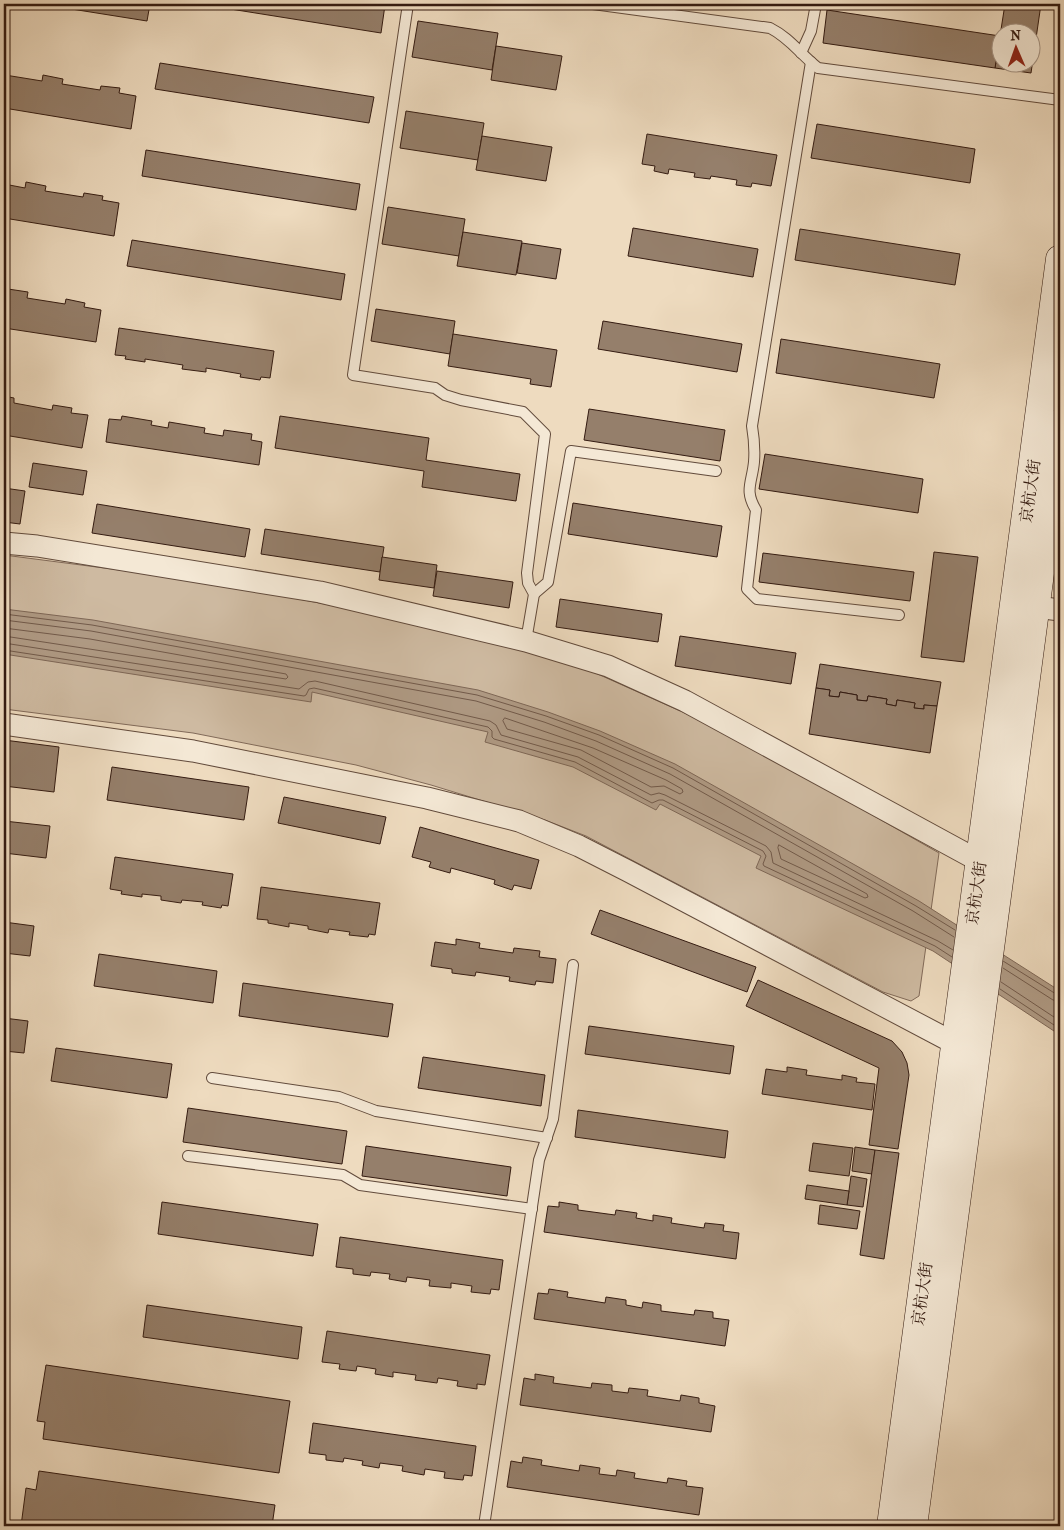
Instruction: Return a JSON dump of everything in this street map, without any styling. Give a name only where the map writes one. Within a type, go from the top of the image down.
[{"type":"main road","name":"京杭大街","points":[[891,1526],[1060,259]]},
{"type":"main road","name":"京杭大街","points":[[913,1526],[1048,609],[1060,423]]},
{"type":"street","points":[[4,543],[37,546],[320,592],[526,641],[608,666],[685,701],[980,862]]},
{"type":"street","points":[[4,724],[193,751],[427,798],[519,821],[579,846],[628,871],[956,1044]]},
{"type":"lane","points":[[408,4],[353,376],[435,388],[445,395],[461,400],[523,412],[544,434],[527,573],[528,584],[534,594]]},
{"type":"lane","points":[[593,4],[770,28],[780,33],[796,46],[818,68],[1060,100]]},
{"type":"lane","points":[[801,53],[811,31],[816,4]]},
{"type":"lane","points":[[811,62],[752,426],[755,444],[750,499],[756,510],[747,589],[757,599],[899,615]]},
{"type":"lane","points":[[526,641],[534,594],[548,582],[571,451],[716,471]]},
{"type":"lane","points":[[484,1526],[539,1160],[552,1119],[573,965]]},
{"type":"lane","points":[[212,1078],[339,1097],[376,1111],[546,1138]]},
{"type":"lane","points":[[188,1156],[343,1175],[360,1185],[532,1209]]},
{"type":"shaded area","points":[[4,555],[135,572],[278,595],[371,613],[531,651],[591,671],[725,731],[939,853],[919,996],[911,1001],[883,992],[586,836],[545,820],[431,785],[356,765],[193,733],[4,709]]},
{"type":"water","points":[[4,609],[93,620],[478,690],[600,731],[675,764],[919,901],[1060,991],[1060,1035],[933,951],[756,868],[761,856],[660,804],[656,810],[573,767],[485,742],[488,732],[312,692],[311,702],[4,654]]},
{"type":"building","points":[[40,4],[150,4],[147,21]]},
{"type":"building","points":[[199,4],[379,4],[385,5],[381,33]]},
{"type":"building","points":[[1005,4],[1041,4],[1038,22],[1002,22]]},
{"type":"building","points":[[827,10],[992,35],[992,68],[823,43]]},
{"type":"building","points":[[418,21],[498,33],[492,70],[412,57]]},
{"type":"building","points":[[496,46],[562,56],[556,90],[491,80]]},
{"type":"building","points":[[160,63],[374,97],[369,123],[155,89]]},
{"type":"building","points":[[4,69],[6,70],[5,75],[42,81],[43,75],[63,79],[62,84],[100,90],[101,86],[120,88],[119,93],[136,96],[131,129],[4,108]]},
{"type":"building","points":[[406,111],[484,123],[478,160],[400,148]]},
{"type":"building","points":[[817,124],[975,149],[970,183],[811,158]]},
{"type":"building","points":[[647,134],[777,155],[771,186],[752,183],[751,187],[736,185],[737,180],[711,176],[710,179],[694,177],[695,173],[669,169],[668,174],[654,171],[655,166],[642,164]]},
{"type":"building","points":[[482,136],[552,147],[546,181],[476,170]]},
{"type":"building","points":[[146,150],[360,184],[356,210],[142,176]]},
{"type":"building","points":[[26,182],[46,186],[45,191],[83,197],[84,193],[103,196],[102,200],[119,203],[114,236],[4,218],[4,184],[25,188]]},
{"type":"building","points":[[388,207],[465,219],[459,256],[382,244]]},
{"type":"building","points":[[633,228],[758,249],[753,277],[628,256]]},
{"type":"building","points":[[800,229],[960,254],[955,285],[795,260]]},
{"type":"building","points":[[463,232],[522,241],[516,275],[457,266]]},
{"type":"building","points":[[132,240],[345,274],[341,300],[127,266]]},
{"type":"building","points":[[522,243],[561,249],[556,279],[517,273]]},
{"type":"building","points":[[8,289],[28,292],[27,298],[65,304],[66,299],[85,303],[84,307],[101,310],[96,342],[4,328],[4,294],[7,295]]},
{"type":"building","points":[[376,309],[455,321],[450,354],[371,341]]},
{"type":"building","points":[[603,321],[742,344],[737,372],[598,349]]},
{"type":"building","points":[[119,328],[274,351],[270,378],[261,377],[260,380],[240,377],[241,374],[206,368],[206,372],[182,369],[183,365],[145,359],[145,362],[125,359],[126,356],[115,355]]},
{"type":"building","points":[[453,334],[557,350],[551,387],[530,384],[531,379],[448,366]]},
{"type":"building","points":[[781,339],[940,364],[934,398],[776,373]]},
{"type":"building","points":[[4,396],[14,398],[14,403],[52,410],[53,405],[72,408],[71,413],[88,415],[82,448],[4,435]]},
{"type":"building","points":[[589,409],[725,430],[720,461],[584,440]]},
{"type":"building","points":[[122,416],[152,421],[151,425],[168,428],[169,422],[205,428],[204,433],[223,436],[224,430],[252,434],[251,440],[262,442],[259,465],[106,442],[109,419],[121,420]]},
{"type":"building","points":[[280,416],[429,438],[426,460],[520,474],[516,501],[422,487],[424,471],[275,448]]},
{"type":"building","points":[[765,454],[923,479],[918,513],[759,489]]},
{"type":"building","points":[[33,463],[87,471],[83,495],[29,487]]},
{"type":"building","points":[[4,488],[25,491],[20,524],[4,522]]},
{"type":"building","points":[[573,503],[722,526],[717,557],[568,534]]},
{"type":"building","points":[[97,504],[250,529],[245,557],[92,533]]},
{"type":"building","points":[[265,529],[384,547],[380,572],[261,554]]},
{"type":"building","points":[[934,552],[978,557],[964,662],[921,657]]},
{"type":"building","points":[[763,553],[914,572],[910,601],[759,582]]},
{"type":"building","points":[[382,557],[437,565],[434,588],[379,580]]},
{"type":"building","points":[[437,571],[513,582],[509,608],[433,596]]},
{"type":"building","points":[[560,599],[662,614],[658,642],[556,627]]},
{"type":"building","points":[[680,636],[796,653],[791,684],[675,666]]},
{"type":"building","points":[[820,664],[941,682],[937,706],[924,705],[924,709],[914,708],[915,703],[897,700],[896,706],[886,704],[887,699],[868,696],[867,701],[857,700],[857,695],[840,692],[839,697],[829,696],[830,690],[816,688]]},
{"type":"building","points":[[816,688],[830,690],[829,696],[839,697],[840,692],[857,695],[857,700],[867,701],[868,696],[887,699],[886,704],[896,706],[897,700],[915,703],[914,708],[924,709],[924,705],[937,706],[930,753],[809,734]]},
{"type":"building","points":[[4,740],[59,747],[54,792],[4,786]]},
{"type":"building","points":[[112,767],[249,787],[244,820],[107,800]]},
{"type":"building","points":[[284,797],[386,817],[380,844],[278,823]]},
{"type":"building","points":[[4,821],[50,826],[46,858],[4,853]]},
{"type":"building","points":[[420,827],[539,860],[531,889],[514,885],[512,890],[494,884],[495,880],[451,868],[450,873],[429,867],[431,862],[412,857]]},
{"type":"building","points":[[115,857],[233,874],[228,906],[222,905],[221,908],[202,905],[203,902],[182,900],[181,903],[161,900],[161,896],[142,894],[142,897],[121,894],[122,891],[110,889]]},
{"type":"building","points":[[261,887],[380,903],[375,935],[369,934],[368,937],[349,935],[350,932],[329,929],[328,933],[308,929],[308,926],[289,923],[289,927],[268,923],[268,920],[257,919]]},
{"type":"building","points":[[600,910],[756,967],[747,992],[591,934]]},
{"type":"building","points":[[4,922],[34,926],[30,956],[4,953]]},
{"type":"building","points":[[456,939],[480,943],[479,948],[513,953],[514,948],[540,951],[539,957],[556,959],[553,983],[536,981],[535,985],[509,981],[510,977],[476,972],[475,976],[452,973],[452,969],[431,966],[435,942],[456,945]]},
{"type":"building","points":[[99,954],[217,971],[213,1003],[94,986]]},
{"type":"building","points":[[758,980],[892,1041],[902,1052],[907,1063],[909,1075],[898,1149],[869,1145],[879,1068],[746,1006]]},
{"type":"building","points":[[243,983],[393,1004],[388,1037],[239,1016]]},
{"type":"building","points":[[4,1018],[28,1021],[24,1053],[4,1051]]},
{"type":"building","points":[[589,1026],[734,1046],[730,1074],[585,1054]]},
{"type":"building","points":[[56,1048],[172,1064],[167,1098],[51,1081]]},
{"type":"building","points":[[423,1057],[545,1075],[541,1106],[418,1088]]},
{"type":"building","points":[[787,1067],[807,1070],[806,1075],[842,1080],[842,1075],[857,1078],[856,1082],[875,1084],[872,1110],[762,1094],[766,1069],[787,1072]]},
{"type":"building","points":[[188,1108],[347,1131],[342,1164],[183,1142]]},
{"type":"building","points":[[578,1110],[728,1131],[725,1158],[575,1137]]},
{"type":"building","points":[[813,1143],[853,1148],[849,1176],[809,1171]]},
{"type":"building","points":[[366,1146],[511,1167],[507,1196],[362,1176]]},
{"type":"building","points":[[855,1147],[875,1150],[872,1174],[852,1171]]},
{"type":"building","points":[[875,1150],[899,1153],[884,1259],[860,1255]]},
{"type":"building","points":[[851,1176],[867,1179],[863,1207],[847,1205]]},
{"type":"building","points":[[807,1185],[849,1191],[847,1205],[805,1199]]},
{"type":"building","points":[[162,1202],[318,1224],[313,1256],[158,1234]]},
{"type":"building","points":[[559,1202],[578,1205],[578,1210],[615,1215],[616,1210],[637,1213],[636,1218],[653,1221],[653,1215],[672,1218],[671,1223],[704,1228],[705,1223],[724,1225],[723,1231],[739,1233],[736,1259],[544,1232],[548,1206],[559,1207]]},
{"type":"building","points":[[820,1205],[860,1211],[857,1229],[818,1224]]},
{"type":"building","points":[[340,1237],[503,1260],[499,1290],[491,1289],[490,1294],[471,1292],[472,1286],[451,1283],[451,1288],[429,1286],[430,1280],[407,1277],[406,1282],[389,1279],[390,1274],[371,1272],[370,1276],[353,1274],[353,1269],[336,1267]]},
{"type":"building","points":[[549,1289],[568,1292],[567,1297],[605,1303],[606,1297],[626,1300],[626,1305],[642,1308],[643,1302],[661,1305],[661,1311],[694,1315],[695,1310],[713,1312],[713,1318],[729,1320],[725,1346],[534,1319],[538,1293],[548,1294]]},
{"type":"building","points":[[147,1305],[302,1327],[298,1359],[143,1337]]},
{"type":"building","points":[[327,1331],[490,1355],[485,1385],[477,1384],[477,1389],[457,1386],[458,1381],[438,1378],[437,1383],[415,1380],[416,1375],[393,1372],[393,1377],[375,1374],[376,1369],[357,1366],[356,1371],[339,1369],[340,1364],[322,1362]]},
{"type":"building","points":[[46,1365],[290,1401],[279,1473],[43,1439],[45,1422],[37,1421]]},
{"type":"building","points":[[535,1374],[554,1377],[553,1383],[591,1388],[592,1383],[612,1385],[612,1391],[628,1393],[629,1388],[648,1390],[647,1396],[680,1401],[681,1395],[699,1398],[699,1403],[715,1406],[711,1432],[520,1405],[524,1378],[535,1380]]},
{"type":"building","points":[[313,1423],[476,1446],[472,1476],[464,1475],[463,1480],[444,1478],[445,1472],[425,1469],[424,1475],[402,1471],[403,1466],[380,1463],[379,1468],[362,1465],[363,1461],[344,1458],[343,1462],[326,1460],[326,1455],[309,1453]]},
{"type":"building","points":[[523,1457],[542,1460],[541,1465],[579,1471],[580,1465],[600,1468],[599,1474],[616,1476],[617,1470],[635,1473],[634,1478],[667,1483],[668,1478],[687,1481],[686,1486],[703,1488],[699,1515],[507,1487],[511,1461],[522,1463]]},
{"type":"building","points":[[39,1471],[275,1505],[272,1526],[21,1526],[26,1488],[36,1490]]},
{"type":"building","points":[[294,1521],[333,1526],[293,1526]]}]
